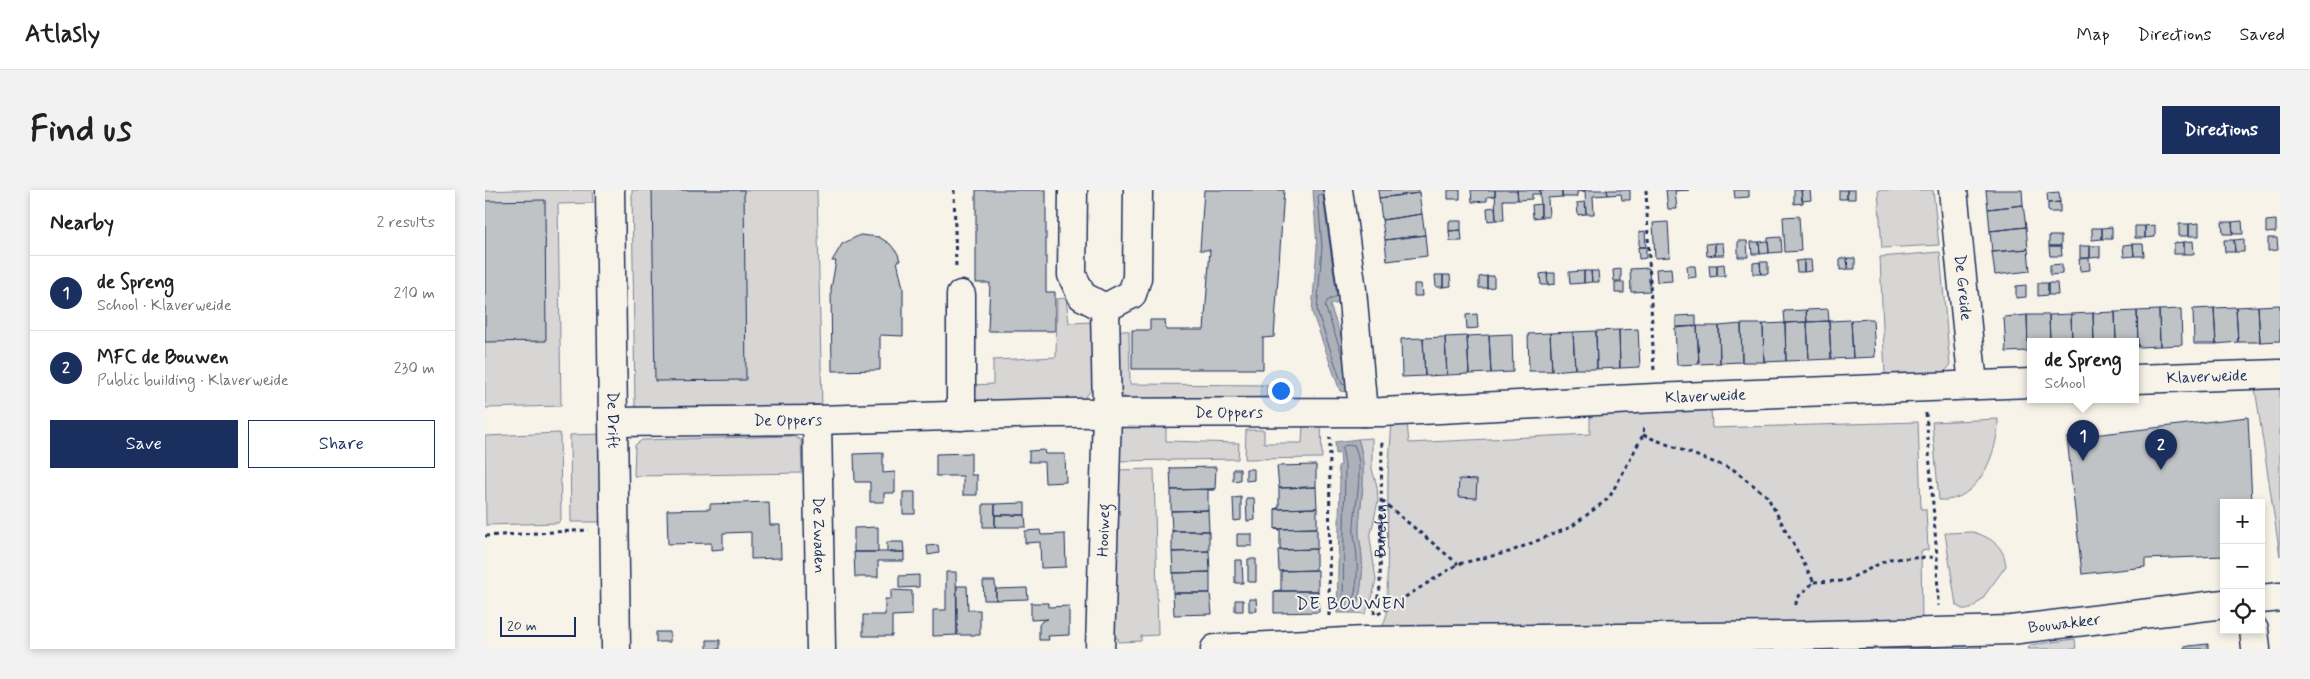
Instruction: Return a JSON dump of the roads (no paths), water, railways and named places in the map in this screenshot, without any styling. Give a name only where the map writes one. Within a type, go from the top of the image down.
[{"type":"street","name":"De Drift","points":[[610,190],[616,649]]},
{"type":"street","points":[[1073,190],[1072,275],[1082,296],[1105,308]]},
{"type":"street","points":[[1105,308],[1132,294],[1137,278],[1138,190]]},
{"type":"street","points":[[1338,190],[1372,412]]},
{"type":"street","name":"De Greide","points":[[1953,190],[1973,385]]},
{"type":"street","points":[[961,295],[961,416]]},
{"type":"street","points":[[1105,308],[1107,413]]},
{"type":"street","name":"Klaverweide","points":[[2139,379],[2280,374]]},
{"type":"street","name":"Klaverweide","points":[[1372,412],[1649,398],[2027,383]]},
{"type":"street","name":"De Oppers","points":[[614,422],[817,420],[1107,413],[1372,412]]},
{"type":"street","name":"Hooiweg","points":[[1100,649],[1107,413]]},
{"type":"street","name":"De Zwaden","points":[[817,420],[821,649]]},
{"type":"street","points":[[2265,599],[2280,597]]},
{"type":"street","name":"Bouwakker","points":[[1367,636],[1787,640],[1939,632],[2012,640],[2220,605]]},
{"type":"street","points":[[2254,634],[2256,649]]},
{"type":"street","points":[[1215,649],[1329,643],[1367,636]]},
{"type":"water","points":[[1313,190],[1328,190],[1343,302],[1330,305],[1352,367],[1353,393],[1340,391],[1312,312],[1317,247]]},
{"type":"water","points":[[1358,439],[1363,461],[1359,530],[1362,580],[1355,613],[1337,613],[1340,480],[1338,466],[1341,465],[1340,453],[1336,454],[1335,442]]},
{"type":"place","name":"de Spreng","points":[[2083,461]]},
{"type":"place","name":"MFC de Bouwen","points":[[2161,470]]},
{"type":"district","name":"DE BOUWEN","points":[[1351,604]]}]
